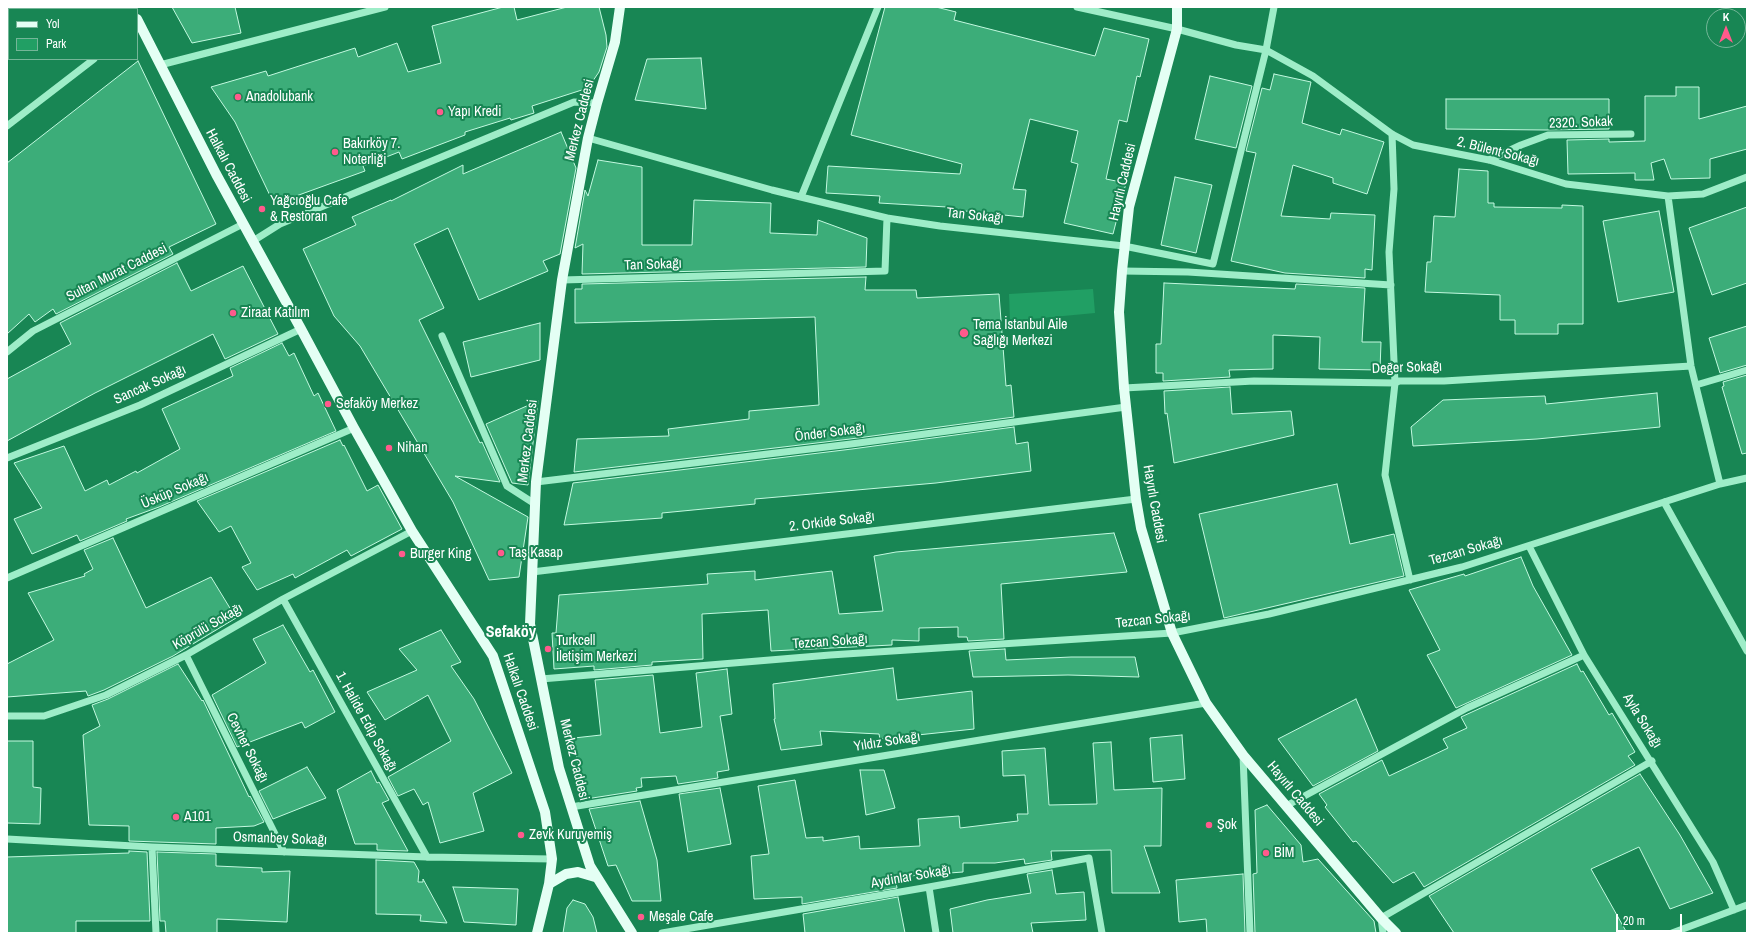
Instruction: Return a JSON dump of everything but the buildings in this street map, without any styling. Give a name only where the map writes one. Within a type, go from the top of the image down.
[{"type":"main road","name":"Merkez Caddesi","points":[[620,7],[615,42],[596,103],[588,138],[562,280],[536,482],[530,624],[559,768],[590,866],[595,877],[632,933]]},
{"type":"main road","name":"Hayırlı Caddesi","points":[[1177,7],[1177,29],[1129,207],[1124,246],[1119,312],[1124,388],[1136,499],[1141,528],[1172,633],[1206,703],[1243,755],[1381,918],[1396,933]]},
{"type":"main road","name":"Halkalı Caddesi","points":[[138,23],[216,174],[302,329],[354,428],[412,531],[493,656],[545,812],[552,859],[549,884],[537,933]]},
{"type":"main road","points":[[549,884],[566,874],[578,872],[595,877]]},
{"type":"street","points":[[160,65],[385,7]]},
{"type":"street","points":[[801,197],[878,7]]},
{"type":"street","name":"2. Bülent Sokağı","points":[[1077,7],[1266,50],[1313,76],[1392,134],[1413,145],[1489,160],[1566,184],[1668,196],[1703,194],[1747,177]]},
{"type":"street","points":[[1266,50],[1274,7]]},
{"type":"street","name":"Tan Sokağı","points":[[562,280],[885,271],[887,218],[948,227],[1124,246],[1212,264],[1266,50]]},
{"type":"street","points":[[7,126],[93,60]]},
{"type":"street","points":[[253,241],[280,224],[574,102],[596,103]]},
{"type":"street","points":[[1392,134],[1394,189],[1389,252],[1395,383],[1385,475],[1410,580]]},
{"type":"street","name":"2320. Sokak","points":[[1489,160],[1521,145],[1548,135],[1631,134]]},
{"type":"street","points":[[588,138],[801,197],[887,218]]},
{"type":"street","points":[[1668,196],[1691,366],[1720,484]]},
{"type":"street","name":"Sultan Murat Caddesi","points":[[7,352],[33,331],[243,224]]},
{"type":"street","points":[[1122,271],[1188,272],[1391,285]]},
{"type":"street","name":"Sancak Sokağı","points":[[7,458],[140,406],[302,329]]},
{"type":"street","points":[[442,336],[507,486],[535,504]]},
{"type":"street","name":"Değer Sokağı","points":[[1124,388],[1254,381],[1395,383],[1399,381],[1444,381],[1691,366]]},
{"type":"street","points":[[1696,385],[1747,370]]},
{"type":"street","name":"Önder Sokağı","points":[[536,482],[851,444],[1126,407]]},
{"type":"street","name":"Üsküp Sokağı","points":[[7,578],[354,428]]},
{"type":"street","name":"Tezcan Sokağı","points":[[541,679],[830,655],[1172,633],[1269,614],[1462,567],[1720,484],[1747,478]]},
{"type":"street","name":"2. Orkide Sokağı","points":[[532,572],[1136,499]]},
{"type":"street","points":[[1664,502],[1747,651]]},
{"type":"street","name":"Köprülü Sokağı","points":[[7,716],[44,716],[106,695],[186,655],[283,599],[412,531]]},
{"type":"street","name":"Ayla Sokağı","points":[[1529,546],[1584,655],[1652,761],[1713,862],[1734,910]]},
{"type":"street","name":"1. Halide Edip Sokağı","points":[[283,599],[427,857]]},
{"type":"street","name":"Cevher Sokağı","points":[[186,655],[284,852]]},
{"type":"street","points":[[1286,806],[1467,708],[1584,655]]},
{"type":"street","name":"Yıldız Sokağı","points":[[571,807],[1206,703]]},
{"type":"street","points":[[1243,755],[1250,933]]},
{"type":"street","points":[[1383,933],[1381,918],[1652,761]]},
{"type":"street","name":"Osmanbey Sokağı","points":[[7,839],[284,852],[427,857],[552,859]]},
{"type":"street","points":[[152,847],[156,933]]},
{"type":"street","name":"Aydinlar Sokağı","points":[[662,933],[1089,858],[1102,933]]},
{"type":"street","points":[[929,887],[936,933]]},
{"type":"street","points":[[1672,933],[1747,905]]},
{"type":"green space","points":[[1093,289],[1095,313],[1010,321],[1009,294]]},
{"type":"place","name":"Anadolubank","points":[[238,97]]},
{"type":"place","name":"Yapı Kredi","points":[[440,112]]},
{"type":"place","name":"Bakırköy 7. Noterliği","points":[[335,152]]},
{"type":"place","name":"Yağcıoğlu Cafe & Restoran","points":[[262,209]]},
{"type":"place","name":"Ziraat Katılım","points":[[233,313]]},
{"type":"place","name":"Tema İstanbul Aile Sağlığı Merkezi","points":[[964,333]]},
{"type":"place","name":"Sefaköy Merkez","points":[[328,404]]},
{"type":"place","name":"Nihan","points":[[389,448]]},
{"type":"place","name":"Taş Kasap","points":[[501,553]]},
{"type":"place","name":"Burger King","points":[[402,554]]},
{"type":"place","name":"Turkcell İletişim Merkezi","points":[[548,649]]},
{"type":"place","name":"A101","points":[[176,817]]},
{"type":"place","name":"Şok","points":[[1209,825]]},
{"type":"place","name":"Zevk Kuruyemiş","points":[[521,835]]},
{"type":"place","name":"BİM","points":[[1266,853]]},
{"type":"place","name":"Meşale Cafe","points":[[641,917]]},
{"type":"district","name":"Sefaköy","points":[[511,633]]}]
